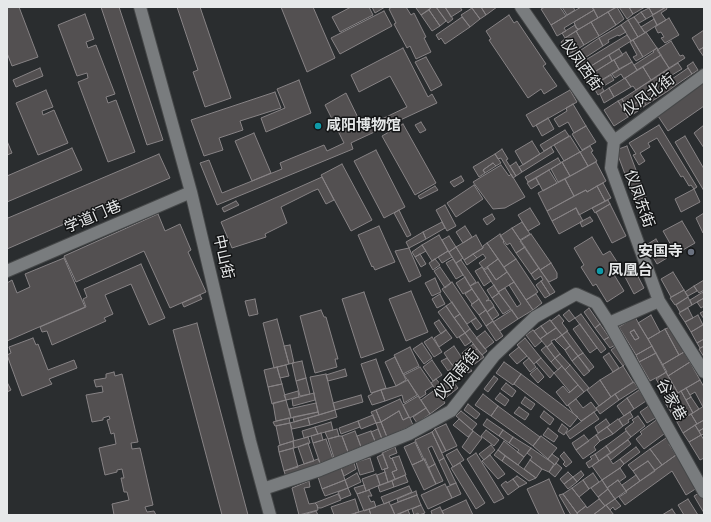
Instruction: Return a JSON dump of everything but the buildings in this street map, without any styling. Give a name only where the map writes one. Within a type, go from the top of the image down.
[{"type":"street","name":"中山街","points":[[140,7],[191,192],[270,515]]},
{"type":"street","name":"仪凤西街","points":[[521,7],[614,141]]},
{"type":"street","name":"仪风北街","points":[[614,141],[704,75]]},
{"type":"street","name":"仪凤东街","points":[[614,141],[611,168],[659,301],[704,372]]},
{"type":"street","name":"学道门巷","points":[[7,270],[191,192]]},
{"type":"street","name":"仪凤南街","points":[[263,489],[320,470],[409,434],[451,412],[494,356],[535,317],[576,294],[596,304],[609,323]]},
{"type":"street","points":[[609,323],[659,301]]},
{"type":"street","name":"谷家巷","points":[[609,323],[704,492]]},
{"type":"place","name":"咸阳博物馆","points":[[318,126]]},
{"type":"place","name":"安国寺","points":[[691,252]]},
{"type":"place","name":"凤凰台","points":[[600,271]]}]
